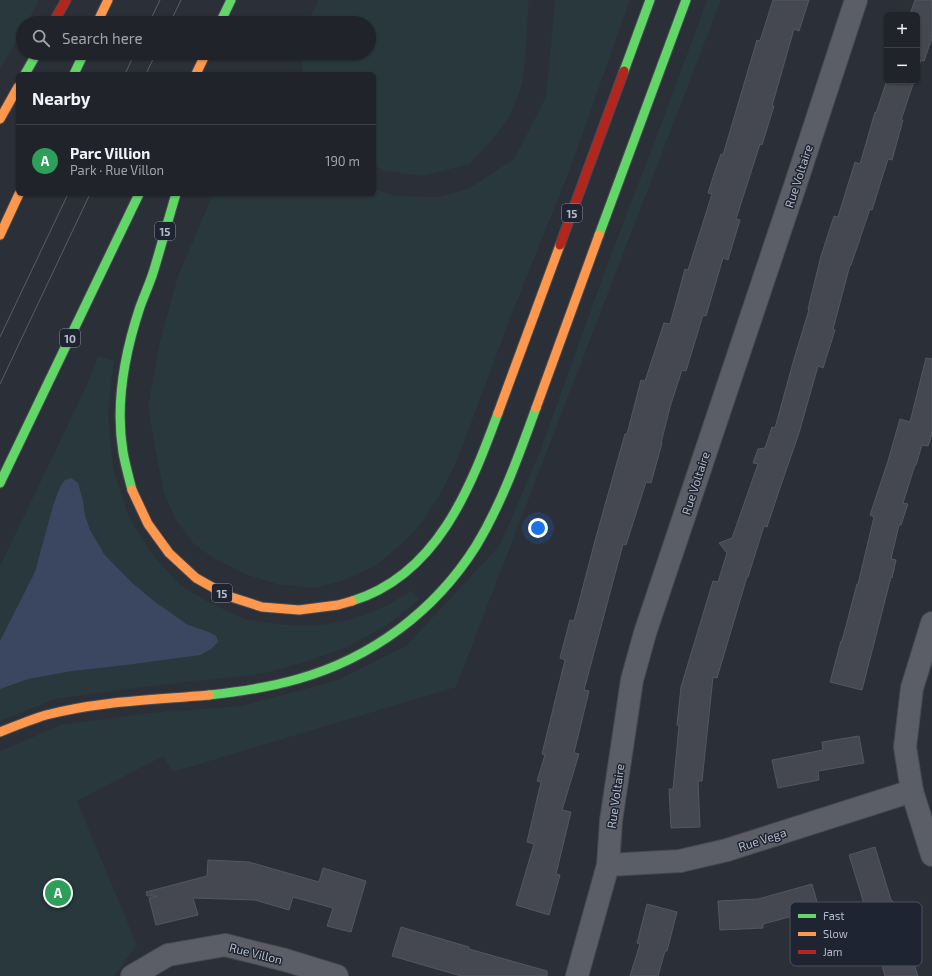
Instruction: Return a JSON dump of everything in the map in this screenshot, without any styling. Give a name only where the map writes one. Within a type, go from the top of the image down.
[{"type":"highway","points":[[58,16],[66,0]]},
{"type":"highway","points":[[100,16],[108,0]]},
{"type":"highway","points":[[223,16],[231,0]]},
{"type":"highway","points":[[227,16],[231,0]]},
{"type":"highway","name":"15","points":[[175,196],[130,343],[123,383],[120,419],[123,455],[134,496],[141,513],[158,540],[176,562],[211,588],[236,600],[249,604],[291,611],[334,606],[364,597],[389,584],[416,564],[428,551],[448,523],[468,489],[497,418],[650,0]]},
{"type":"highway","points":[[0,732],[34,719],[66,711],[120,703],[236,691],[312,675],[360,655],[386,640],[409,622],[443,590],[462,567],[480,539],[496,508],[512,471],[686,0]]},
{"type":"highway","points":[[26,72],[33,60]]},
{"type":"highway","points":[[75,72],[81,60]]},
{"type":"highway","points":[[197,72],[203,60]]},
{"type":"highway","points":[[0,119],[16,91]]},
{"type":"highway","points":[[0,235],[18,196]]},
{"type":"highway","name":"10","points":[[0,483],[139,196]]},
{"type":"street","name":"Rue Voltaire","points":[[577,976],[608,865],[611,821],[632,680],[645,633],[795,187],[856,0]]},
{"type":"street","points":[[932,623],[912,688],[905,747],[912,791],[932,855]]},
{"type":"street","name":"Rue Vega","points":[[608,865],[680,861],[727,850],[912,791]]},
{"type":"street","name":"Rue Villon","points":[[132,976],[168,955],[225,945],[285,960],[337,976]]},
{"type":"shaded area","points":[[0,0],[39,0],[31,16],[16,16],[16,42],[0,69]]},
{"type":"shaded area","points":[[318,0],[529,0],[522,84],[515,104],[507,120],[493,139],[469,164],[423,176],[386,171],[376,167],[376,72],[302,72],[303,60],[376,60],[376,16],[311,16]]},
{"type":"shaded area","points":[[555,0],[630,0],[570,169],[511,316],[456,463],[438,498],[417,529],[375,566],[342,581],[314,588],[280,585],[247,575],[213,558],[193,543],[176,520],[164,493],[148,406],[160,341],[178,276],[212,196],[376,196],[376,190],[396,196],[437,197],[468,189],[514,159],[546,97]]},
{"type":"shaded area","points":[[707,0],[721,0],[456,687],[173,772],[163,756],[77,801],[137,945],[114,976],[0,976],[0,751],[61,725],[148,713],[241,706],[338,680],[406,646],[500,545],[540,451],[609,260]]},
{"type":"shaded area","points":[[98,356],[114,361],[108,414],[113,468],[129,518],[153,555],[180,585],[210,603],[245,619],[286,625],[321,625],[353,619],[386,606],[411,591],[419,600],[390,623],[348,647],[305,662],[262,674],[151,686],[55,699],[0,721],[0,566],[86,387]]},
{"type":"water","points":[[71,478],[78,483],[85,516],[90,530],[104,554],[131,582],[155,602],[188,625],[216,636],[218,642],[211,649],[200,655],[72,671],[28,679],[0,689],[0,641],[35,572],[53,506],[60,487],[65,480]]},
{"type":"building","points":[[773,0],[809,0],[799,31],[794,29],[772,106],[774,106],[736,219],[740,220],[728,260],[723,258],[706,316],[703,315],[686,371],[682,370],[670,407],[651,483],[646,482],[626,545],[623,544],[584,690],[589,691],[574,753],[579,754],[562,810],[571,812],[556,874],[560,875],[549,915],[516,905],[534,844],[527,842],[541,782],[537,781],[545,755],[542,754],[565,660],[560,658],[570,620],[574,621],[596,537],[625,434],[627,434],[641,380],[645,381],[664,323],[670,324],[685,269],[688,270],[712,194],[708,193],[714,174],[721,154],[723,155],[757,40],[760,41]]},
{"type":"building","points":[[915,0],[932,0],[932,38],[924,61],[921,60],[920,63],[920,12],[911,12]]},
{"type":"building","points":[[886,84],[913,84],[901,120],[903,120],[892,160],[888,159],[872,210],[870,209],[850,265],[833,329],[835,330],[823,368],[818,366],[799,433],[767,527],[764,526],[747,577],[717,678],[713,677],[702,781],[698,781],[700,827],[671,828],[669,789],[673,789],[681,687],[713,581],[718,582],[727,553],[719,543],[732,538],[758,464],[753,463],[758,449],[765,448],[772,427],[775,428],[809,310],[821,256],[834,216],[838,217],[855,162],[860,164],[875,112],[876,113]]},
{"type":"building","points":[[926,358],[932,359],[932,434],[928,446],[922,445],[903,503],[908,504],[901,525],[899,525],[891,559],[896,560],[862,690],[830,682],[858,584],[874,517],[870,515],[900,419],[910,422]]},
{"type":"building","points":[[859,736],[864,763],[818,771],[819,780],[778,788],[772,760],[823,750],[822,742]]},
{"type":"building","points":[[875,847],[893,902],[863,902],[849,855]]},
{"type":"building","points":[[208,860],[249,862],[319,882],[323,868],[366,881],[351,932],[327,926],[333,908],[293,897],[289,910],[255,900],[193,898],[198,915],[156,925],[149,898],[157,896],[147,896],[146,892],[207,876]]},
{"type":"building","points":[[812,884],[817,902],[790,902],[790,917],[763,924],[763,928],[720,930],[718,901],[758,899]]},
{"type":"building","points":[[647,904],[677,912],[667,951],[665,951],[658,976],[630,976],[640,944],[637,943]]},
{"type":"building","points":[[401,927],[469,947],[469,949],[547,971],[547,976],[461,976],[392,956]]},
{"type":"building","points":[[882,966],[915,966],[918,976],[885,976]]},
{"type":"tram line","points":[[152,16],[160,0]]},
{"type":"tram line","points":[[173,16],[181,0]]},
{"type":"tram line","points":[[126,72],[132,60]]},
{"type":"tram line","points":[[147,72],[153,60]]},
{"type":"tram line","points":[[0,337],[67,196]]},
{"type":"tram line","points":[[0,384],[89,196]]},
{"type":"traffic: fast","points":[[223,16],[231,0]]},
{"type":"traffic: fast","points":[[624,71],[650,0]]},
{"type":"traffic: fast","points":[[599,235],[686,0]]},
{"type":"traffic: fast","points":[[26,72],[33,60]]},
{"type":"traffic: fast","points":[[75,72],[81,60]]},
{"type":"traffic: fast","points":[[0,483],[138,196]]},
{"type":"traffic: fast","points":[[132,490],[124,457],[121,434],[120,415],[123,378],[135,324],[153,273],[175,196]]},
{"type":"traffic: fast","points":[[209,695],[243,691],[276,684],[298,679],[325,670],[376,645],[421,611],[460,570],[476,546],[494,513],[536,408]]},
{"type":"traffic: fast","points":[[352,601],[382,589],[407,571],[428,550],[446,526],[462,499],[498,413]]},
{"type":"traffic: slow","points":[[100,16],[108,0]]},
{"type":"traffic: slow","points":[[197,72],[203,60]]},
{"type":"traffic: slow","points":[[0,119],[16,91]]},
{"type":"traffic: slow","points":[[0,235],[18,196]]},
{"type":"traffic: slow","points":[[536,408],[599,235]]},
{"type":"traffic: slow","points":[[498,413],[560,245]]},
{"type":"traffic: slow","points":[[132,490],[148,524],[169,553],[196,578],[228,596],[262,607],[299,610],[338,605],[352,601]]},
{"type":"traffic: slow","points":[[0,732],[28,721],[66,710],[106,704],[209,695]]},
{"type":"traffic: jam","points":[[57,16],[66,0]]},
{"type":"traffic: jam","points":[[560,245],[624,71]]},
{"type":"place","name":"Parc Villion","points":[[58,893]]}]
